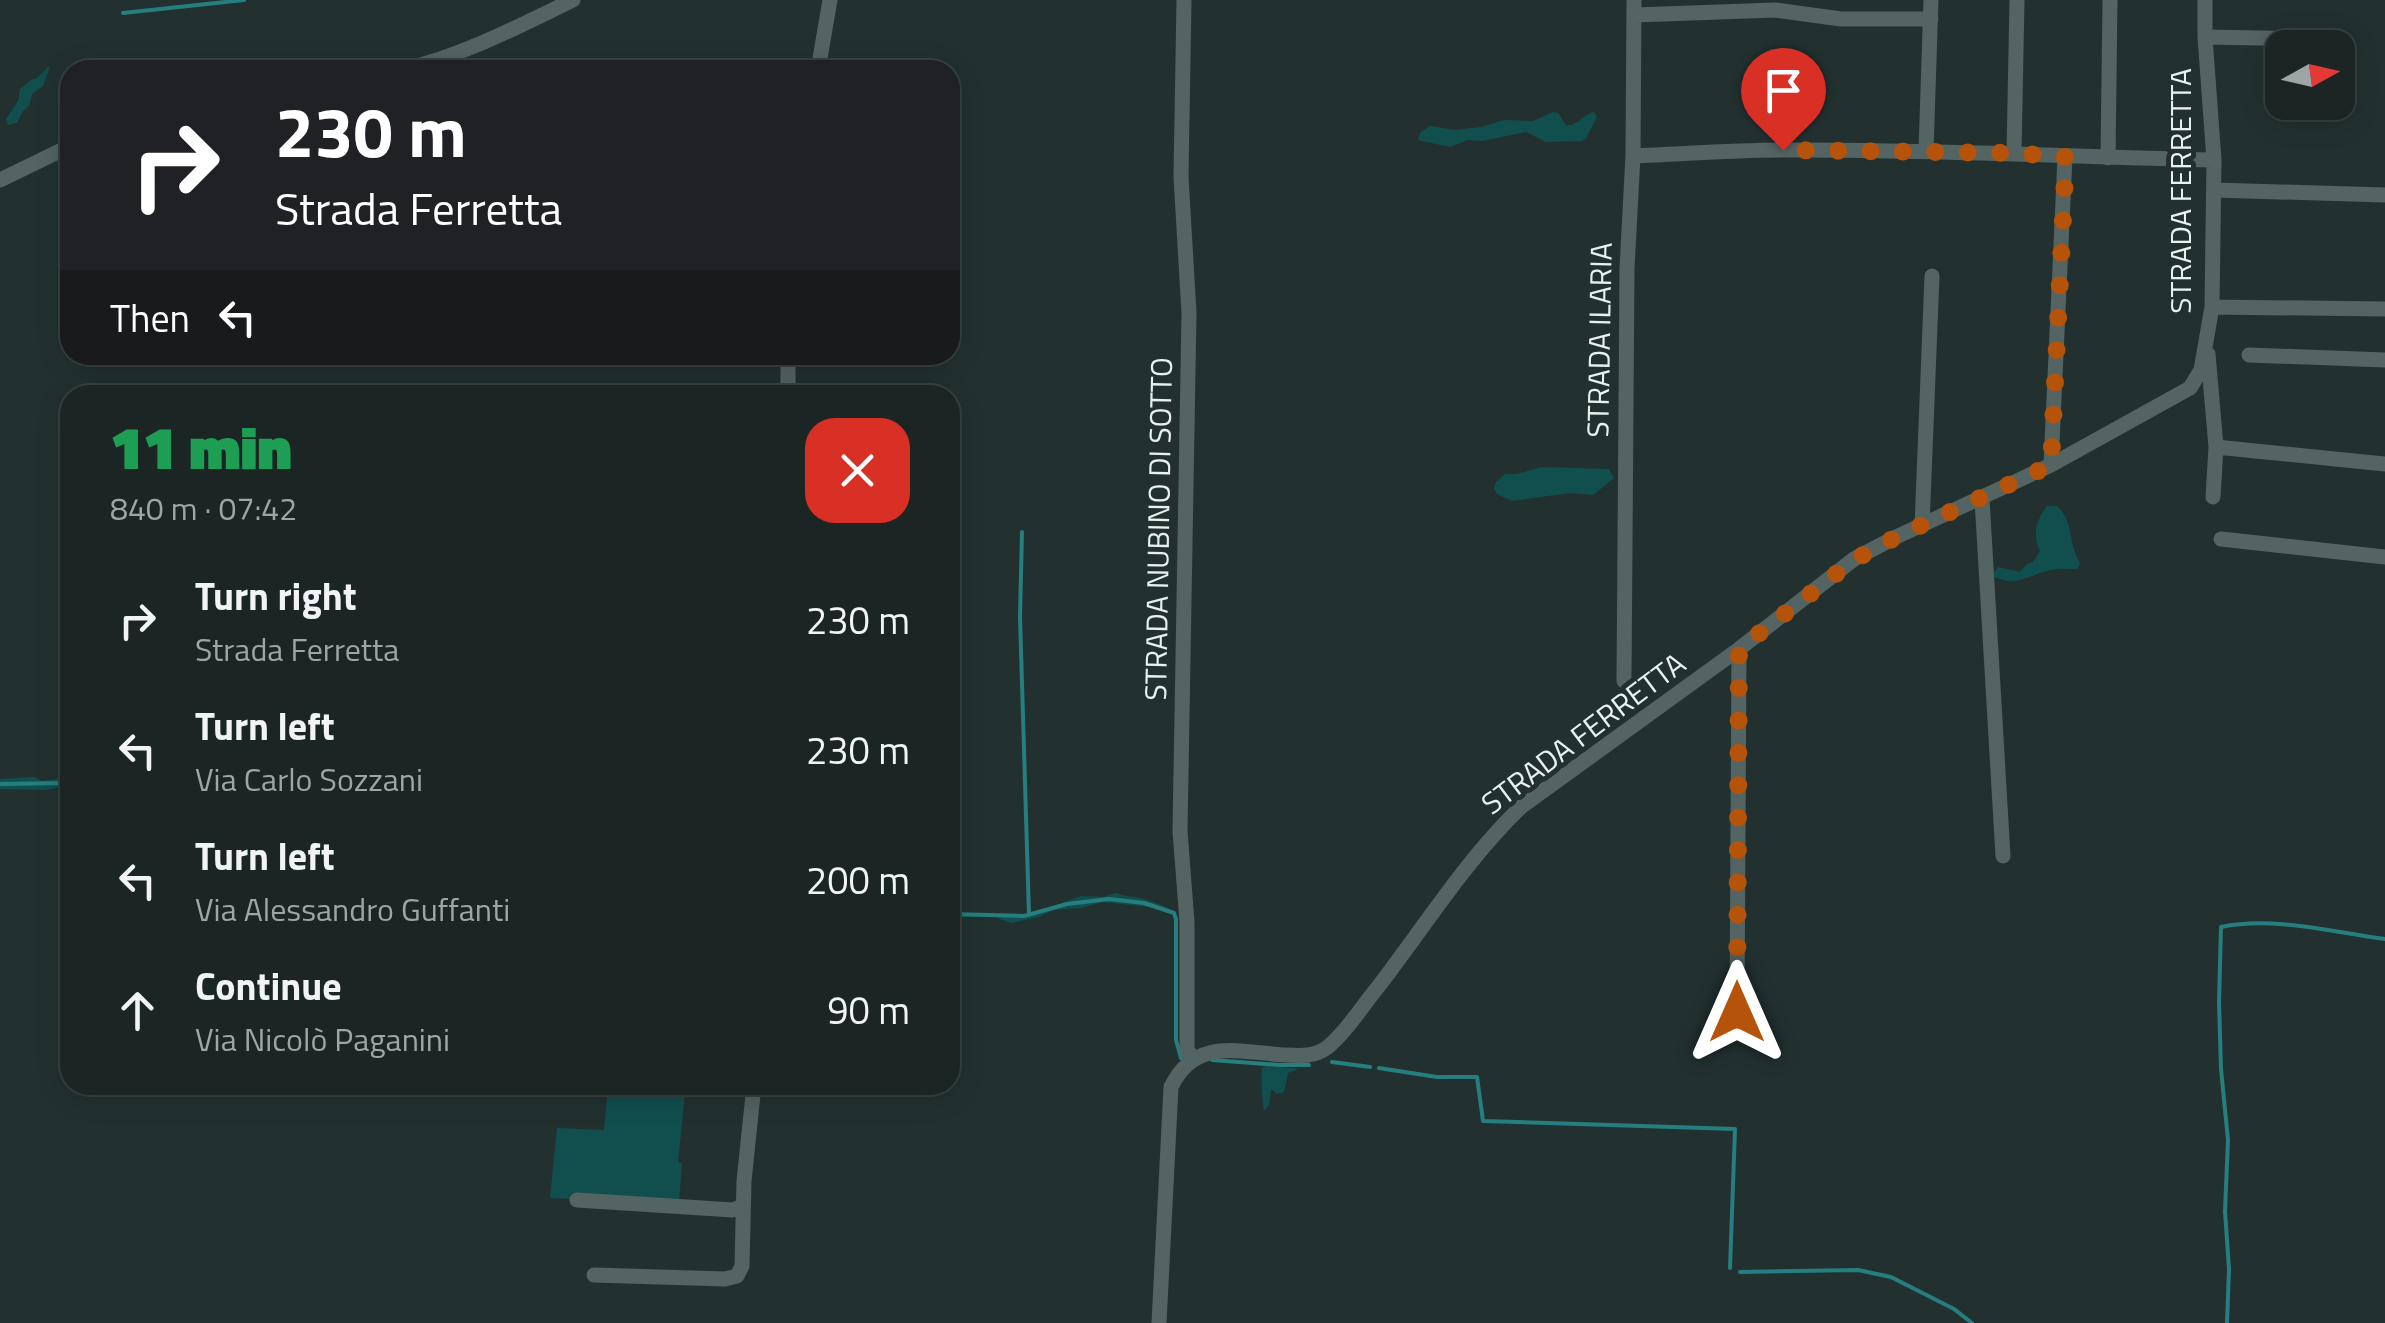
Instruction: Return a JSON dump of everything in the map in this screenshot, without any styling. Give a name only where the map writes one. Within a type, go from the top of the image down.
[{"type":"street","points":[[436,60],[478,45],[572,0]]},
{"type":"street","points":[[820,60],[830,0]]},
{"type":"street","name":"STRADA NUBINO DI SOTTO","points":[[1184,0],[1181,177],[1190,313],[1180,831],[1187,922],[1186,1049],[1192,1058]]},
{"type":"street","points":[[1926,151],[1931,0]]},
{"type":"street","points":[[2014,153],[2017,0]]},
{"type":"street","points":[[2108,158],[2110,0]]},
{"type":"street","name":"STRADA FERRETTA","points":[[1192,1058],[1214,1051],[1307,1056],[1326,1049],[1495,832],[1521,806],[1739,649],[1854,560],[2051,465],[2190,388],[2201,370],[2212,307],[2214,160],[2205,0]]},
{"type":"street","points":[[1634,8],[1766,5],[1840,19],[1930,19]]},
{"type":"street","name":"STRADA ILARIA","points":[[1624,681],[1627,268],[1634,8]]},
{"type":"street","name":"STRADA FERRETTA","points":[[2205,37],[2265,38]]},
{"type":"street","points":[[1633,156],[1783,150],[2214,160]]},
{"type":"street","points":[[0,180],[60,151]]},
{"type":"street","points":[[2051,465],[2066,157]]},
{"type":"street","points":[[2214,190],[2385,195]]},
{"type":"street","points":[[1922,526],[1932,276]]},
{"type":"street","points":[[2212,307],[2385,309]]},
{"type":"street","points":[[2206,345],[2216,447],[2213,497]]},
{"type":"street","points":[[2249,354],[2385,360]]},
{"type":"street","points":[[2190,388],[2214,425]]},
{"type":"street","points":[[2216,447],[2385,464]]},
{"type":"street","points":[[1982,499],[2002,856]]},
{"type":"street","points":[[2221,539],[2385,557]]},
{"type":"street","points":[[1737,1012],[1739,649]]},
{"type":"street","points":[[1158,1323],[1171,1086],[1179,1070],[1192,1058]]},
{"type":"street","points":[[594,1275],[725,1279],[737,1276],[742,1266],[742,1206],[753,1095]]},
{"type":"street","points":[[577,1200],[733,1210],[742,1206]]},
{"type":"shaded area","points":[[48,67],[43,86],[32,94],[17,123],[8,125],[6,119],[18,101],[20,89]]},
{"type":"shaded area","points":[[1553,112],[1566,125],[1594,112],[1597,117],[1582,141],[1546,142],[1526,132],[1468,140],[1450,147],[1418,140],[1420,133],[1430,126],[1454,130],[1481,127],[1504,120],[1533,121]]},
{"type":"shaded area","points":[[1541,467],[1609,469],[1614,478],[1593,495],[1570,493],[1512,501],[1497,494],[1496,482],[1505,474]]},
{"type":"shaded area","points":[[2047,506],[2057,506],[2066,519],[2080,563],[2077,569],[2051,570],[2015,581],[1992,576],[1998,567],[2020,572],[2033,562],[2040,551],[2036,528]]},
{"type":"shaded area","points":[[60,778],[60,787],[0,789],[0,779]]},
{"type":"shaded area","points":[[1116,893],[1172,910],[1102,902],[1011,923],[995,917],[960,917],[960,912],[1019,915],[1081,896]]},
{"type":"shaded area","points":[[1262,1068],[1299,1069],[1288,1073],[1284,1092],[1277,1094],[1271,1089],[1264,1111]]},
{"type":"shaded area","points":[[607,1095],[685,1095],[678,1162],[682,1163],[679,1203],[550,1198],[557,1128],[604,1130]]},
{"type":"waterway","points":[[123,13],[244,0]]},
{"type":"waterway","points":[[1022,532],[1020,617],[1029,915]]},
{"type":"waterway","points":[[0,784],[60,783]]},
{"type":"waterway","points":[[960,914],[1024,916],[1067,904],[1109,899],[1144,903],[1174,913],[1176,1040],[1181,1058]]},
{"type":"waterway","points":[[2227,1323],[2228,1140],[2221,1069],[2221,927],[2282,924],[2385,939]]},
{"type":"waterway","points":[[1212,1060],[1309,1065]]},
{"type":"waterway","points":[[1332,1062],[1370,1067]]},
{"type":"waterway","points":[[1379,1068],[1437,1077],[1477,1077],[1483,1121],[1735,1129],[1730,1268]]},
{"type":"waterway","points":[[1740,1272],[1858,1270],[1891,1277],[1954,1309],[1972,1323]]},
{"type":"route","points":[[1737,1012],[1739,649],[1854,560],[2051,465],[2066,157],[1783,150]]}]
